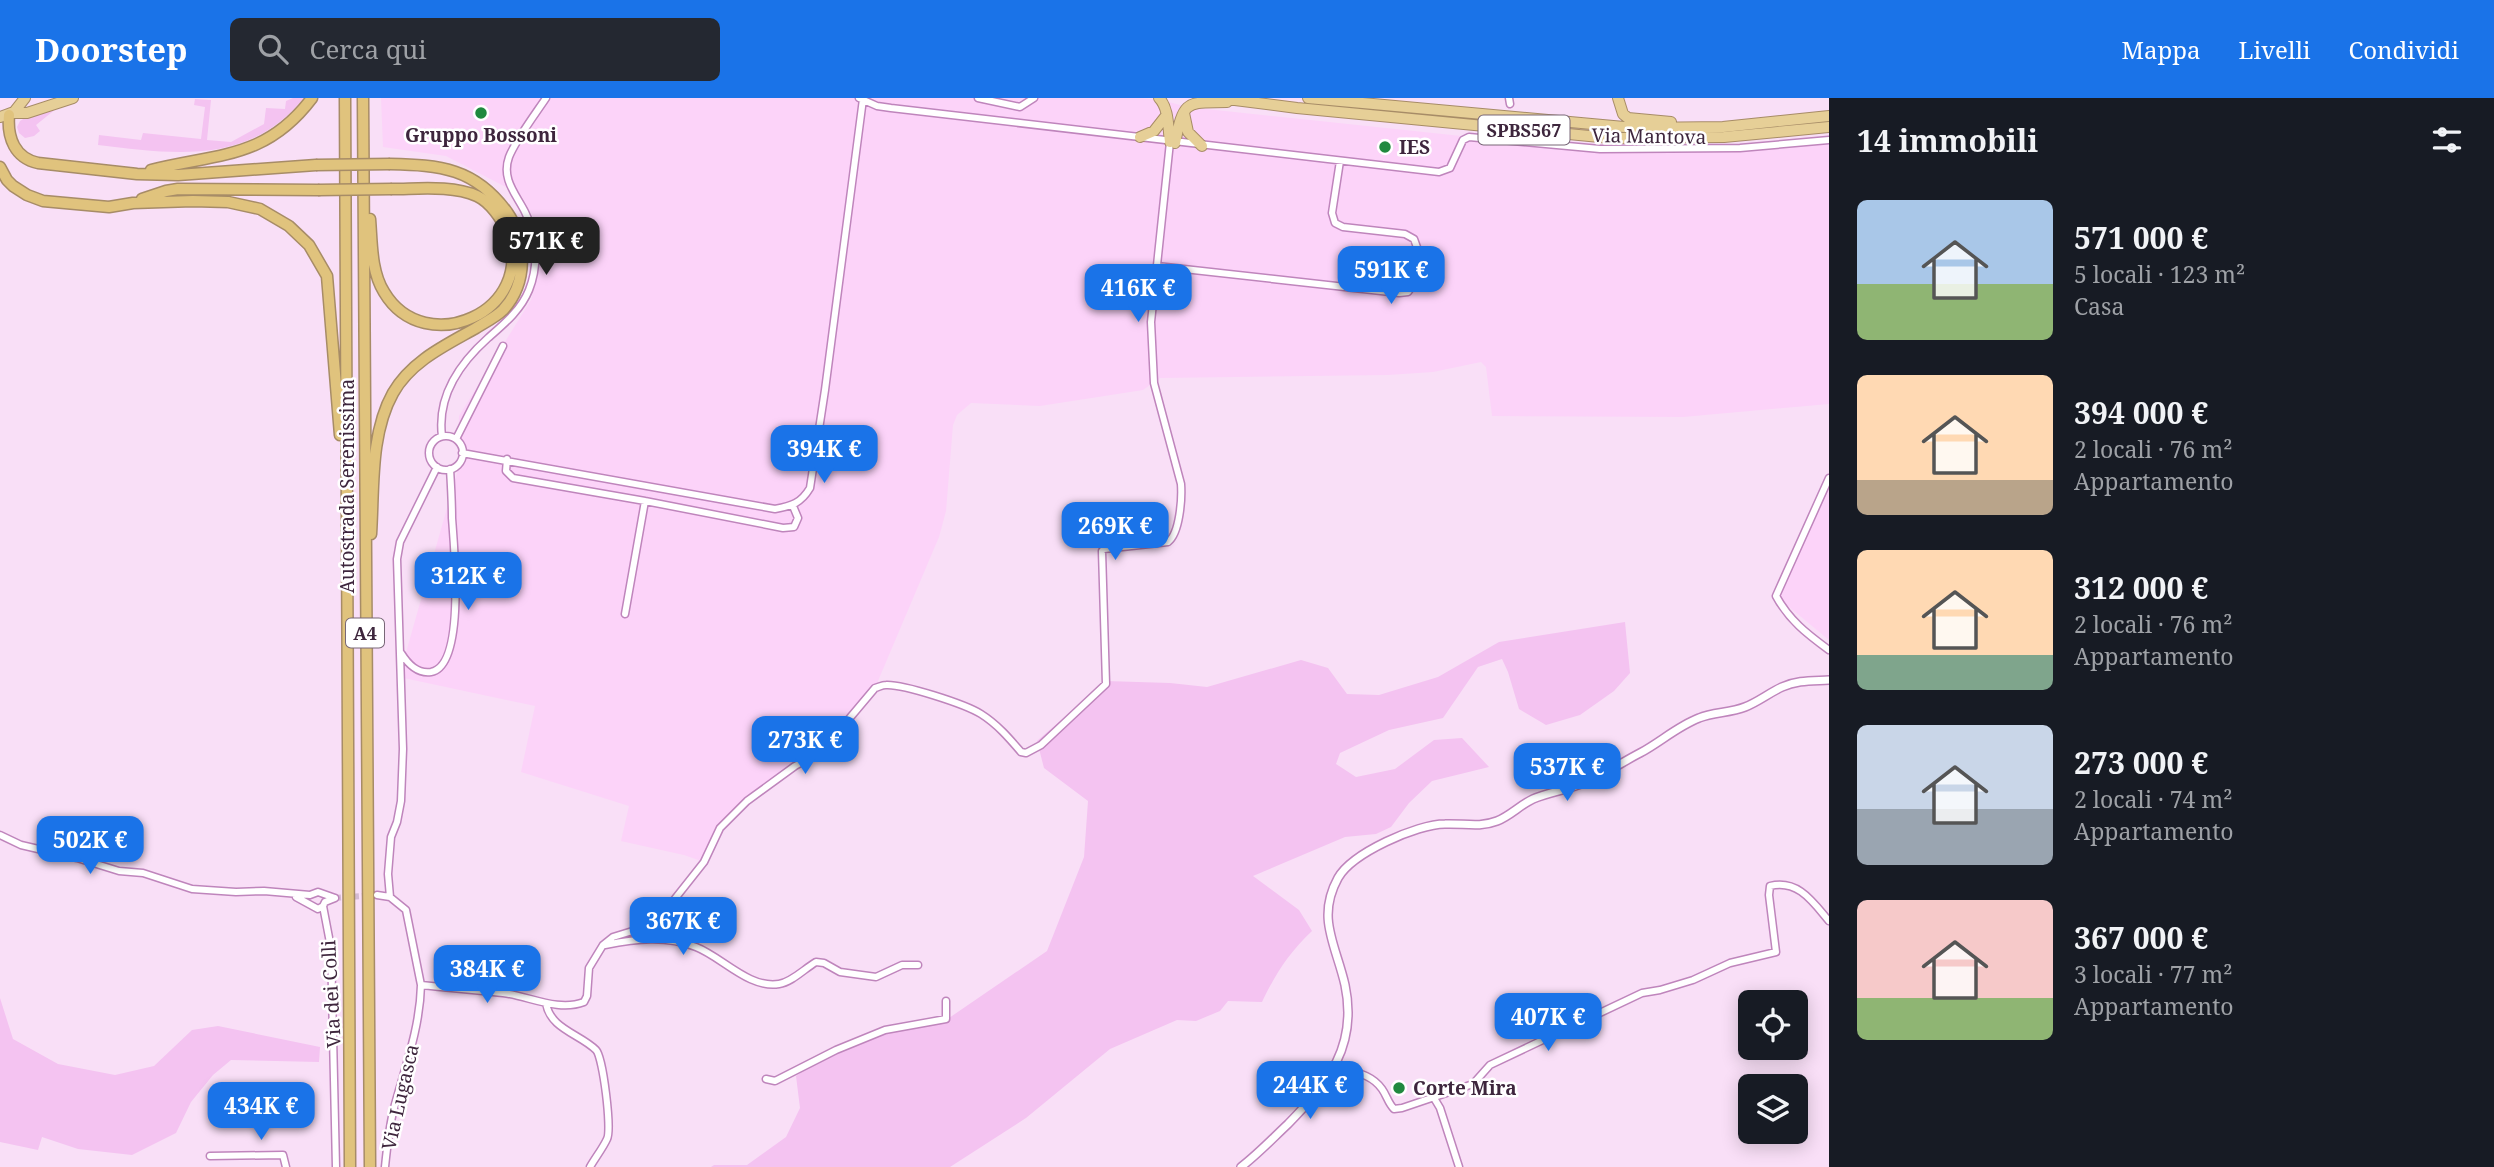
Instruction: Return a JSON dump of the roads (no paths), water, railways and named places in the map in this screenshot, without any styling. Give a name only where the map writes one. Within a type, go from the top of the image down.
[{"type":"highway","points":[[7,115],[19,109],[25,98]]},
{"type":"highway","points":[[7,115],[27,113],[73,98]]},
{"type":"highway","points":[[137,174],[255,146],[288,126],[312,98]]},
{"type":"highway","name":"Autostrada Serenissima","points":[[345,98],[350,1167]]},
{"type":"highway","name":"Autostrada Serenissima","points":[[363,98],[364,617],[370,1167]]},
{"type":"highway","points":[[1159,98],[1165,104],[1173,142]]},
{"type":"highway","name":"Via Mantova","points":[[1219,98],[1635,139],[1747,136],[1829,127]]},
{"type":"highway","name":"Via Mantova","points":[[1308,98],[1635,128],[1703,127],[1829,116]]},
{"type":"highway","points":[[1173,142],[1184,113],[1192,103],[1226,103],[1235,100]]},
{"type":"highway","points":[[1580,123],[1608,120],[1618,100]]},
{"type":"highway","points":[[1618,100],[1623,114],[1628,118],[1703,127]]},
{"type":"highway","points":[[1184,113],[1188,132],[1202,146]]},
{"type":"highway","points":[[7,115],[16,150],[25,160],[38,163],[137,174],[178,175],[316,165],[424,165],[466,174],[497,198],[514,222],[522,243],[522,268],[515,291],[502,311],[415,366],[403,378],[386,409],[379,431],[376,455],[364,617]]},
{"type":"highway","points":[[1140,137],[1154,131],[1166,117]]},
{"type":"highway","points":[[133,203],[178,189],[318,190],[392,189],[461,191],[479,197],[491,208],[503,222],[511,241],[513,265],[506,287],[493,306],[464,321],[438,325],[412,317],[393,304],[383,292],[374,264],[363,153]]},
{"type":"highway","points":[[0,167],[7,180],[34,198],[102,207],[193,201],[244,205],[289,226],[309,245],[322,265],[330,287],[347,512]]},
{"type":"street","points":[[442,436],[442,407],[461,367],[517,311],[529,290],[536,263],[534,238],[526,213],[507,177],[508,158],[546,98]]},
{"type":"street","points":[[978,98],[1020,107],[1034,98]]},
{"type":"street","points":[[463,453],[775,509],[793,506],[803,499],[810,488],[825,390],[861,99],[884,107],[1443,172],[1450,168],[1463,140],[1469,136],[1610,149],[1740,148],[1829,140]]},
{"type":"street","points":[[421,985],[506,993],[547,1003],[584,1002],[589,968],[603,945],[613,937],[639,929],[666,910],[704,862],[720,828],[747,801],[795,766],[822,751],[875,688],[887,685],[902,688],[970,708],[1007,735],[1021,752],[1041,745],[1075,711],[1102,690],[1106,684],[1102,551],[1168,542],[1175,534],[1182,497],[1181,484],[1154,383],[1151,322],[1173,142]]},
{"type":"street","points":[[1157,266],[1408,292],[1413,285],[1418,250],[1414,239],[1405,234],[1343,227],[1335,223],[1332,213],[1340,161]]},
{"type":"street","points":[[456,439],[503,346]]},
{"type":"street","points":[[442,436],[456,439],[463,453],[459,463],[450,469],[437,467],[430,459],[429,447],[432,442],[442,436]]},
{"type":"street","points":[[507,459],[506,471],[513,478],[783,528],[794,527],[798,518],[793,506]]},
{"type":"street","points":[[377,895],[390,897],[388,874],[391,838],[401,801],[403,749],[397,559],[400,542],[437,467]]},
{"type":"street","points":[[400,652],[411,666],[425,672],[434,672],[440,668],[450,653],[456,604],[450,469]]},
{"type":"street","points":[[1829,478],[1776,596],[1786,614],[1806,633],[1829,649]]},
{"type":"street","points":[[625,614],[646,501]]},
{"type":"street","points":[[1241,1167],[1257,1155],[1319,1093],[1335,1066],[1348,1024],[1348,1008],[1345,984],[1330,935],[1328,912],[1331,894],[1339,876],[1348,866],[1366,853],[1424,828],[1443,824],[1485,825],[1500,820],[1532,799],[1583,783],[1642,752],[1699,717],[1747,707],[1784,686],[1797,682],[1829,680]]},
{"type":"street","name":"Via dei Colli","points":[[0,835],[21,845],[77,858],[119,872],[143,873],[192,889],[264,891],[291,894],[317,902],[326,923],[331,948],[336,1167]]},
{"type":"street","points":[[1335,1066],[1364,1074],[1375,1081],[1394,1109],[1434,1098],[1473,1084],[1490,1065],[1642,993],[1693,980],[1730,963],[1776,952],[1770,886],[1781,883],[1795,887],[1809,897],[1829,921]]},
{"type":"street","name":"Via Lugasca","points":[[385,1167],[393,1110],[413,1040],[421,985],[405,910],[390,897]]},
{"type":"street","points":[[603,945],[637,938],[684,943],[699,948],[743,975],[768,985],[782,984],[816,962],[824,963],[840,972],[876,976],[902,965],[918,965]]},
{"type":"street","points":[[766,1079],[775,1081],[836,1050],[884,1030],[946,1018],[946,1001]]},
{"type":"street","points":[[547,1003],[547,1010],[554,1020],[597,1051],[601,1058],[608,1095],[608,1138],[590,1167]]},
{"type":"street","points":[[1434,1098],[1440,1108],[1459,1167]]},
{"type":"street","points":[[210,1156],[283,1156],[286,1167]]},
{"type":"tunnel","points":[[335,898],[377,895]]},
{"type":"place","name":"Gruppo Bossoni","points":[[481,113]]},
{"type":"place","name":"IES","points":[[1385,147]]},
{"type":"place","name":"Corte Mira","points":[[1399,1088]]}]
